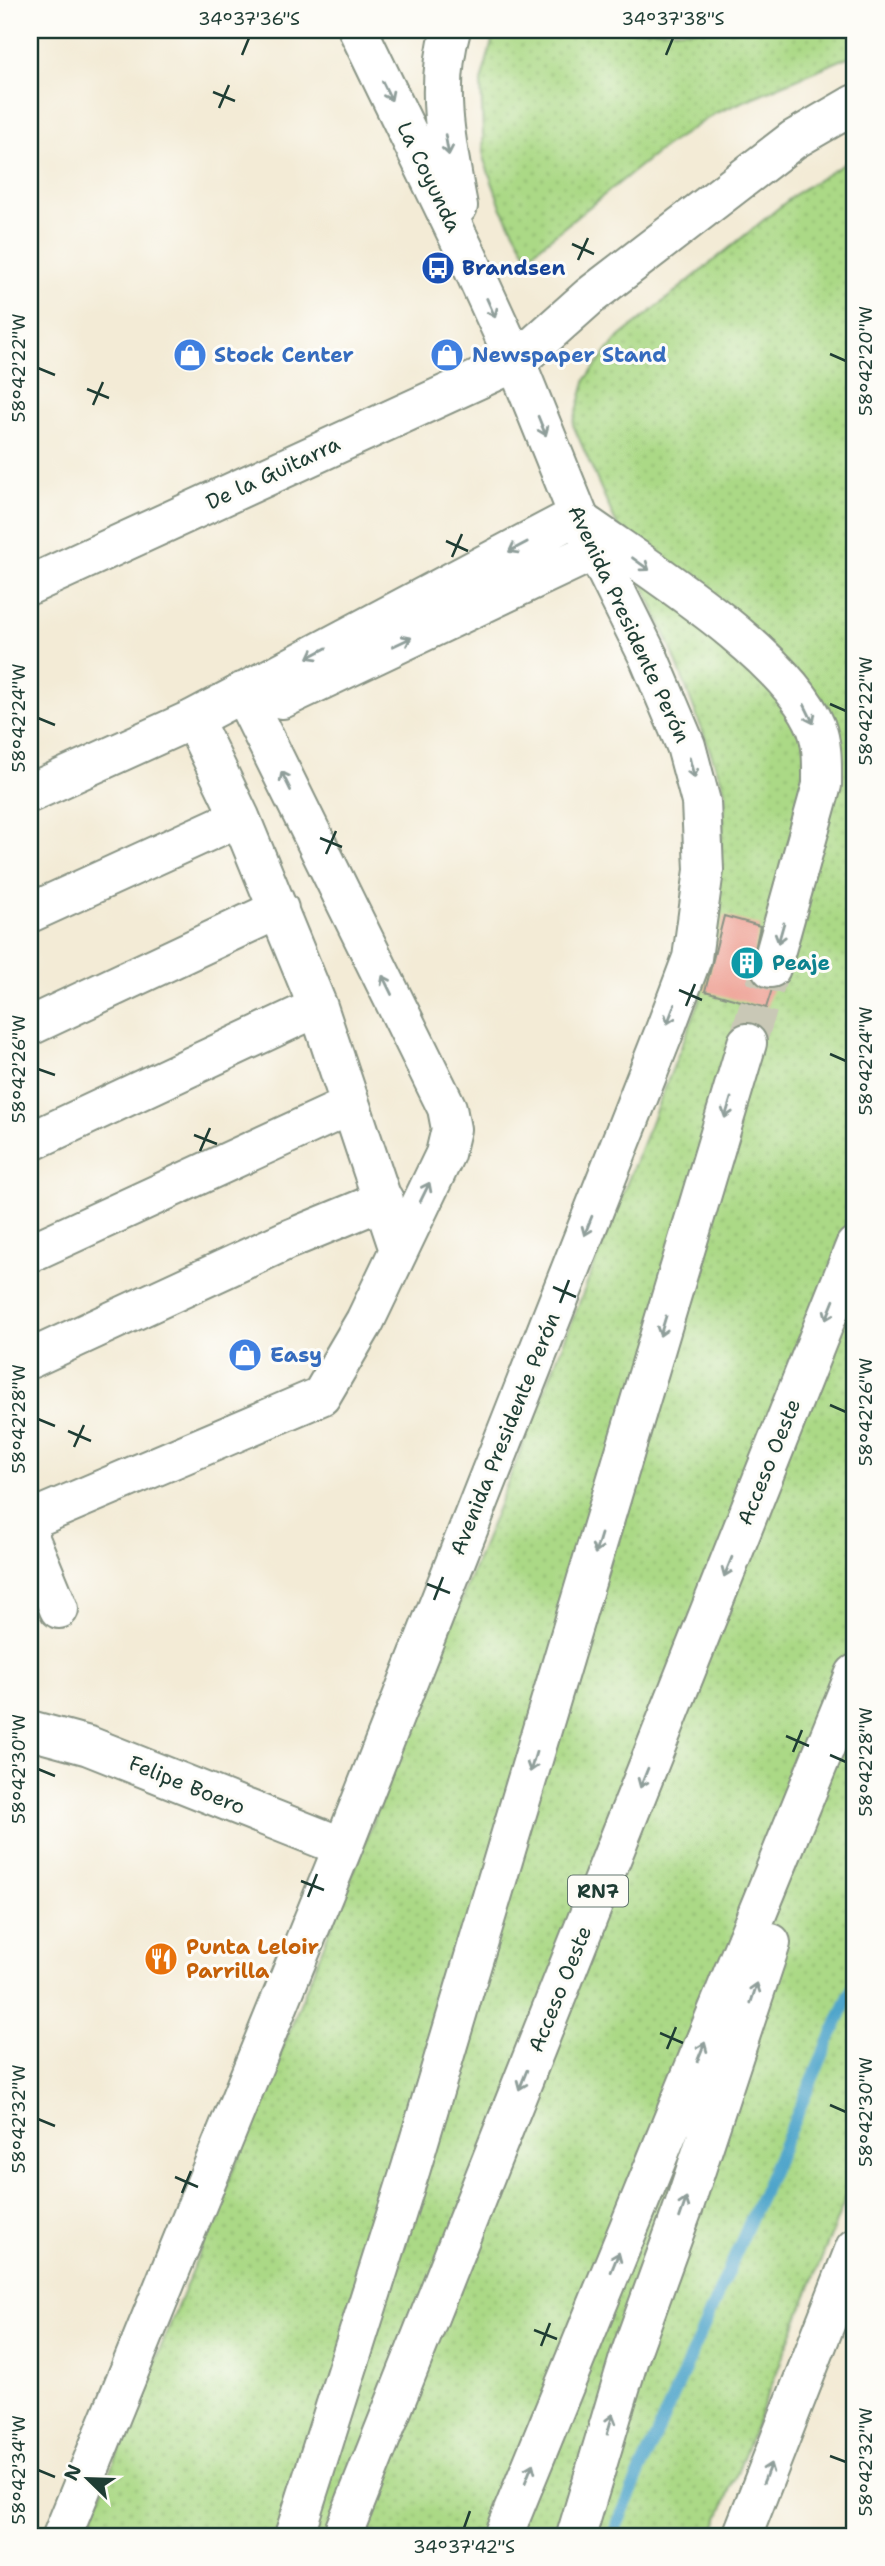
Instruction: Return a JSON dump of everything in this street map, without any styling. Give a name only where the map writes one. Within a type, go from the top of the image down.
[{"type":"main road","name":"La Coyunda","points":[[358,30],[516,362]]},
{"type":"main road","points":[[451,30],[443,57],[442,119],[466,253]]},
{"type":"main road","points":[[516,362],[590,296],[793,140],[855,104]]},
{"type":"main road","name":"Avenida Presidente Perón","points":[[62,2536],[342,1847],[692,958],[704,870],[701,802],[686,746],[587,529],[516,362]]},
{"type":"main road","name":"De la Guitarra","points":[[30,584],[516,362]]},
{"type":"main road","points":[[30,793],[193,719],[248,704],[587,529],[692,600],[762,657],[805,704],[817,729],[822,760],[822,785],[771,968]]},
{"type":"main road","points":[[30,1520],[321,1396],[365,1321],[444,1154],[451,1129],[447,1108],[248,704]]},
{"type":"main road","points":[[193,719],[240,817],[318,1007],[349,1107],[384,1200],[398,1247]]},
{"type":"main road","points":[[30,913],[240,817]]},
{"type":"main road","points":[[30,1026],[279,909]]},
{"type":"main road","points":[[30,1142],[318,1007]]},
{"type":"main road","points":[[295,2536],[411,2168],[747,1043]]},
{"type":"main road","points":[[30,1253],[349,1107]]},
{"type":"main road","points":[[30,1359],[287,1240],[384,1200]]},
{"type":"main road","name":"Acceso Oeste","points":[[342,2536],[855,1246]]},
{"type":"main road","points":[[30,1539],[59,1609]]},
{"type":"main road","points":[[503,2536],[855,1674]]},
{"type":"main road","points":[[576,2536],[629,2358],[688,2193],[855,1687]]},
{"type":"main road","name":"Felipe Boero","points":[[30,1730],[89,1746],[342,1847]]},
{"type":"main road","points":[[742,2536],[855,2248]]},
{"type":"green space","points":[[495,30],[855,30],[855,54],[716,113],[664,147],[528,256],[502,209],[484,160],[481,82]]},
{"type":"green space","points":[[855,157],[855,2174],[712,2536],[84,2536],[279,2057],[699,1002],[713,927],[726,793],[673,653],[573,425],[586,379],[616,340],[798,192]]},
{"type":"building","name":"Peaje","points":[[724,916],[760,926],[750,973],[756,984],[772,989],[766,1008],[705,991]]},
{"type":"waterway","points":[[612,2536],[855,1982]]},
{"type":"tunnel","points":[[747,1043],[771,968]]},
{"type":"place","name":"Brandsen","points":[[438,268]]},
{"type":"place","name":"Stock Center","points":[[190,355]]},
{"type":"place","name":"Newspaper Stand","points":[[447,355]]},
{"type":"place","name":"Peaje","points":[[747,963]]},
{"type":"place","name":"Easy","points":[[245,1355]]},
{"type":"place","name":"Punta Leloir Parrilla","points":[[161,1959]]}]
